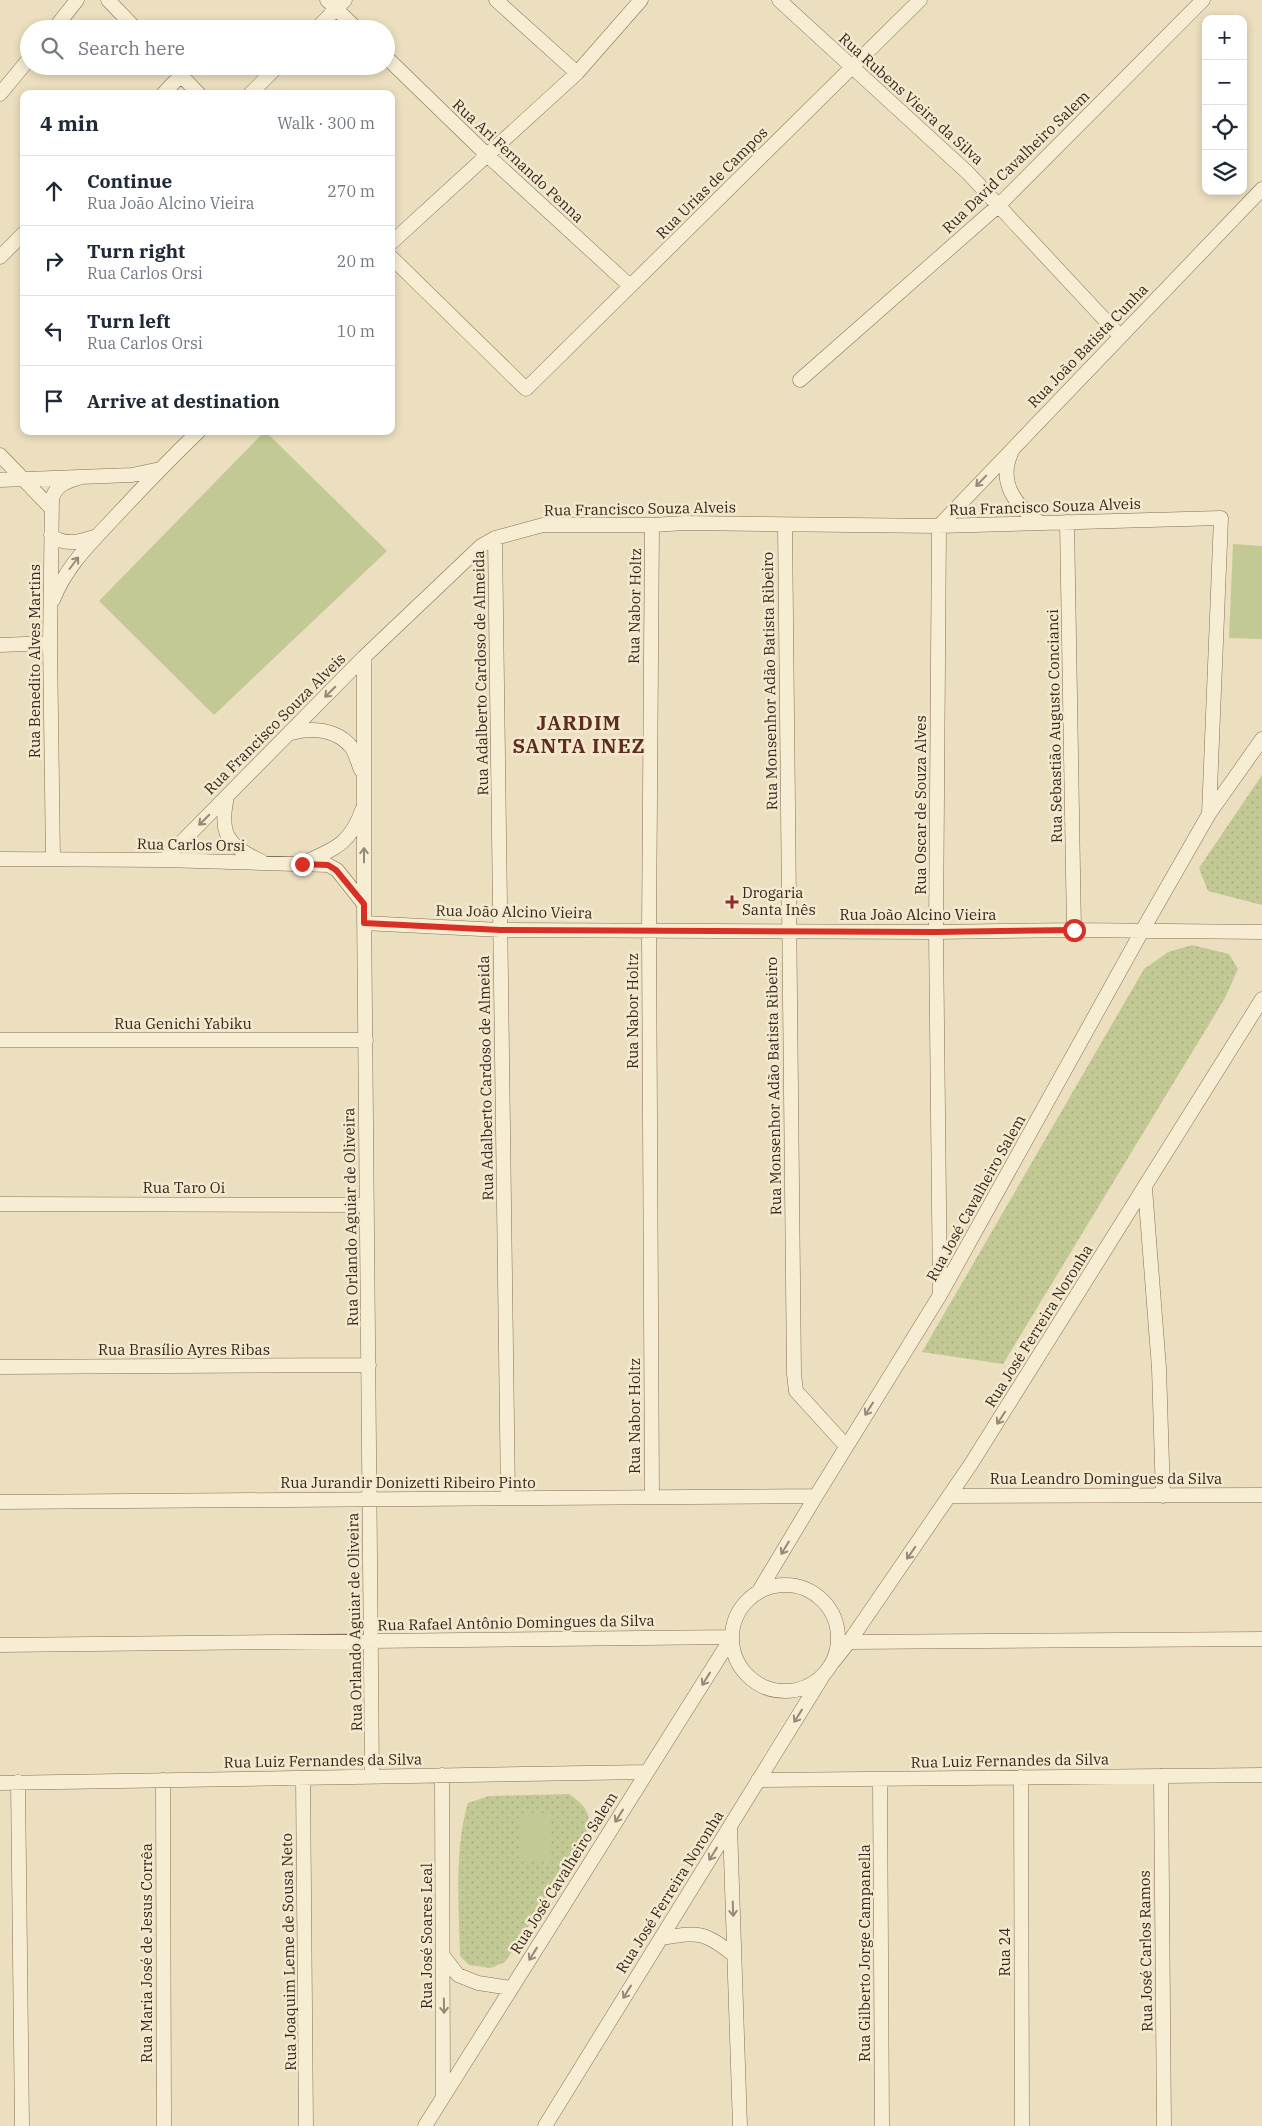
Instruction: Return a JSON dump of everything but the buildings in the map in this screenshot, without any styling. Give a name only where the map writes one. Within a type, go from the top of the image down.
[{"type":"street","points":[[61,20],[77,0]]},
{"type":"street","points":[[108,0],[127,20]]},
{"type":"street","points":[[496,0],[577,73]]},
{"type":"street","points":[[395,239],[577,73],[641,0]]},
{"type":"street","name":"Rua Rubens Vieira da Silva","points":[[779,0],[968,172],[1120,336]]},
{"type":"street","name":"Rua Urias de Campos","points":[[395,261],[526,389],[920,0]]},
{"type":"street","name":"Rua David Cavalheiro Salem","points":[[800,380],[999,205],[1203,0]]},
{"type":"street","points":[[323,20],[336,3],[350,20]]},
{"type":"street","name":"Rua Ari Fernando Penna","points":[[395,66],[487,155],[630,286]]},
{"type":"street","points":[[0,94],[20,70]]},
{"type":"street","points":[[165,90],[174,75]]},
{"type":"street","points":[[181,75],[195,90]]},
{"type":"street","points":[[254,90],[269,75]]},
{"type":"street","name":"Rua João Batista Cunha","points":[[938,526],[1262,189]]},
{"type":"street","points":[[0,257],[20,237]]},
{"type":"street","points":[[51,606],[60,583],[73,562],[195,435]]},
{"type":"street","points":[[1015,446],[1008,461],[1008,482],[1015,501],[1026,513],[1041,523]]},
{"type":"street","points":[[0,455],[52,509]]},
{"type":"street","points":[[0,480],[122,476],[142,474],[161,469]]},
{"type":"street","points":[[122,476],[130,478],[135,483],[136,495]]},
{"type":"street","name":"Rua Benedito Alves Martins","points":[[53,859],[50,643],[52,498],[56,489],[63,482],[78,478]]},
{"type":"street","name":"Rua Francisco Souza Alveis","points":[[164,860],[364,657],[469,556],[495,538],[543,525],[652,525],[685,523],[938,526],[1221,518]]},
{"type":"street","name":"Rua José Cavalheiro Salem","points":[[1209,814],[1221,518]]},
{"type":"street","name":"Rua Sebastião Augusto Concianci","points":[[1067,522],[1074,930]]},
{"type":"street","name":"Rua Nabor Holtz","points":[[652,525],[649,931],[652,1497]]},
{"type":"street","name":"Rua Monsenhor Adão Batista Ribeiro","points":[[784,525],[794,1374],[796,1391],[846,1446]]},
{"type":"street","name":"Rua Oscar de Souza Alves","points":[[938,526],[936,932],[940,1295]]},
{"type":"street","points":[[51,535],[56,540],[71,542],[97,536]]},
{"type":"street","name":"Rua Adalberto Cardoso de Almeida","points":[[495,538],[508,1498]]},
{"type":"street","points":[[0,645],[50,643]]},
{"type":"street","name":"Rua Orlando Aguiar de Oliveira","points":[[364,657],[364,923],[372,1776]]},
{"type":"street","points":[[290,733],[307,728],[329,732],[344,740],[352,749],[364,777]]},
{"type":"street","name":"Rua José Cavalheiro Salem","points":[[760,1591],[846,1446],[940,1295],[1209,814],[1262,738]]},
{"type":"street","points":[[227,796],[223,826],[226,836],[235,846],[266,863]]},
{"type":"street","points":[[302,864],[337,848],[358,823],[364,805]]},
{"type":"street","name":"Rua Carlos Orsi","points":[[0,859],[164,860],[328,865],[336,870],[364,904]]},
{"type":"street","name":"Rua João Alcino Vieira","points":[[364,923],[500,930],[789,932],[1074,930],[1262,932]]},
{"type":"street","name":"Rua José Ferreira Noronha","points":[[833,1662],[849,1642],[950,1496],[1027,1377],[1262,1000]]},
{"type":"street","name":"Rua Genichi Yabiku","points":[[0,1040],[366,1040]]},
{"type":"street","points":[[1145,1188],[1159,1368],[1163,1496]]},
{"type":"street","name":"Rua Taro Oi","points":[[0,1204],[367,1205]]},
{"type":"street","name":"Rua Brasílio Ayres Ribas","points":[[0,1367],[369,1365]]},
{"type":"street","name":"Rua Leandro Domingues da Silva","points":[[950,1496],[1262,1495]]},
{"type":"street","name":"Rua Jurandir Donizetti Ribeiro Pinto","points":[[0,1502],[816,1496]]},
{"type":"street","points":[[780,1585],[790,1585],[801,1587],[818,1597],[829,1608],[836,1622],[838,1642],[833,1662],[824,1674],[812,1684],[793,1690],[777,1690],[762,1686],[746,1674],[734,1656],[732,1637],[737,1614],[743,1605],[760,1591],[780,1585]]},
{"type":"street","name":"Rua José Cavalheiro Salem","points":[[425,2126],[732,1637]]},
{"type":"street","name":"Rua Rafael Antônio Domingues da Silva","points":[[0,1645],[732,1637]]},
{"type":"street","points":[[849,1642],[1262,1639]]},
{"type":"street","name":"Rua José Ferreira Noronha","points":[[545,2126],[824,1674]]},
{"type":"street","name":"Rua Luiz Fernandes da Silva","points":[[0,1783],[647,1772]]},
{"type":"street","name":"Rua José Soares Leal","points":[[442,1775],[443,2097]]},
{"type":"street","name":"Rua Luiz Fernandes da Silva","points":[[758,1780],[1262,1775]]},
{"type":"street","name":"Rua José Carlos Ramos","points":[[1161,1776],[1164,2126]]},
{"type":"street","name":"Rua 24","points":[[1021,1777],[1022,2126]]},
{"type":"street","name":"Rua Joaquim Leme de Sousa Neto","points":[[303,1778],[306,2126]]},
{"type":"street","name":"Rua Gilberto Jorge Campanella","points":[[880,1779],[882,2126]]},
{"type":"street","name":"Rua Maria José de Jesus Corrêa","points":[[163,1780],[164,2126]]},
{"type":"street","points":[[18,1782],[22,2126]]},
{"type":"street","points":[[730,1826],[740,2126]]},
{"type":"street","points":[[661,1938],[693,1933],[711,1938],[734,1956]]},
{"type":"street","points":[[444,1957],[458,1974],[478,1983],[512,1988]]},
{"type":"green space","points":[[261,435],[269,435],[387,551],[214,715],[99,601]]},
{"type":"green space","points":[[1233,544],[1262,546],[1262,639],[1229,638]]},
{"type":"green space","points":[[1262,775],[1262,905],[1208,891],[1199,868]]},
{"type":"green space","points":[[1192,945],[1229,954],[1238,969],[1225,998],[1003,1364],[922,1352],[1144,969],[1168,952]]},
{"type":"green space","points":[[569,1794],[584,1807],[589,1820],[586,1834],[578,1852],[505,1962],[491,1968],[469,1965],[460,1956],[458,1899],[461,1839],[468,1803],[489,1796]]},
{"type":"green space","points":[[521,1813],[549,1813],[549,1862],[521,1861]]},
{"type":"place","name":"Drogaria Santa Inês","points":[[732,902]]},
{"type":"district","name":"JARDIM SANTA INEZ","points":[[579,734]]},
{"type":"route","points":[[302,864],[328,865],[336,870],[350,884],[364,904],[364,923],[500,930],[936,932],[1074,930]]}]
